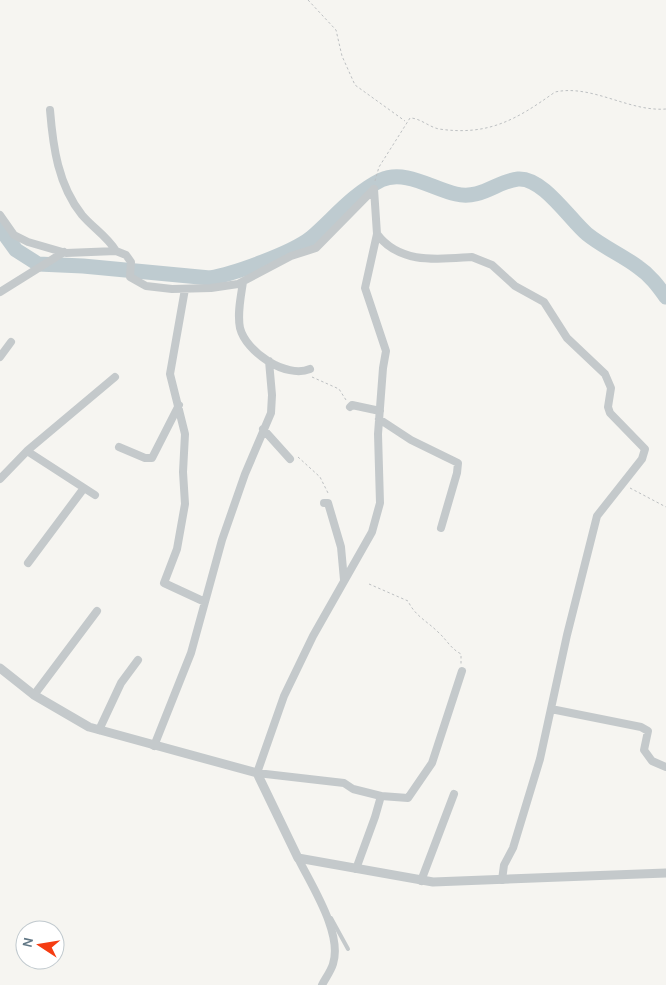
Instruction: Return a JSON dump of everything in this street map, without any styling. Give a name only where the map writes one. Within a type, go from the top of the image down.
[{"type":"street","points":[[50,110],[54,148],[67,190],[84,217],[106,238],[116,251]]},
{"type":"street","points":[[0,215],[14,235],[64,252],[80,254],[116,251],[126,255],[130,265],[130,277],[146,286],[185,290],[211,288],[243,282],[291,256],[316,248],[374,189],[377,234],[365,288],[386,351],[382,368],[380,415],[380,502],[372,532],[344,580],[284,696],[257,773],[298,858],[327,911],[335,952],[333,965],[322,985]]},
{"type":"street","points":[[377,234],[390,246],[408,256],[420,259],[480,259],[492,265],[515,286],[544,302],[567,338],[605,374],[611,388],[608,407],[610,413],[645,449],[642,459],[597,516],[567,634],[540,759],[514,848],[504,865],[502,880]]},
{"type":"street","points":[[0,292],[64,252]]},
{"type":"street","points":[[243,282],[239,317],[242,333],[247,344],[269,361],[302,372],[310,369]]},
{"type":"street","points":[[185,290],[171,366],[173,386],[186,444],[183,472],[185,504],[177,549],[164,583],[204,602]]},
{"type":"street","points":[[0,357],[11,342]]},
{"type":"street","points":[[154,746],[191,653],[222,540],[272,407],[269,361]]},
{"type":"street","points":[[0,479],[27,451],[115,377]]},
{"type":"street","points":[[119,447],[145,458],[152,458],[179,406]]},
{"type":"street","points":[[351,406],[380,415],[411,440],[458,463],[458,473],[441,528]]},
{"type":"street","points":[[263,429],[291,456]]},
{"type":"street","points":[[27,451],[95,495]]},
{"type":"street","points":[[28,563],[84,488]]},
{"type":"street","points":[[326,503],[340,547],[344,580]]},
{"type":"street","points":[[34,695],[98,612]]},
{"type":"street","points":[[99,730],[121,683],[138,660]]},
{"type":"street","points":[[0,668],[34,695],[89,727],[257,773],[344,784],[353,789],[381,796],[408,798],[432,763],[462,671]]},
{"type":"street","points":[[551,709],[641,727],[648,731],[644,750],[652,761],[666,768]]},
{"type":"street","points":[[421,880],[454,794]]},
{"type":"street","points":[[356,869],[381,796]]},
{"type":"street","points":[[298,858],[421,880],[502,880],[666,873]]},
{"type":"lane","points":[[327,911],[348,949]]},
{"type":"path","points":[[308,0],[336,30],[342,56],[355,85],[406,122]]},
{"type":"path","points":[[374,181],[379,167],[410,118],[414,118],[434,128],[451,131],[492,128],[507,122],[560,91],[587,93],[654,110],[666,109]]},
{"type":"path","points":[[302,372],[339,389],[351,406]]},
{"type":"path","points":[[291,456],[307,464],[320,477],[330,493],[326,503]]},
{"type":"path","points":[[622,483],[666,507]]},
{"type":"path","points":[[369,584],[408,601],[414,613],[439,632],[451,648],[461,654],[462,671]]},
{"type":"waterway","points":[[0,228],[16,250],[38,264],[83,266],[210,278],[262,262],[302,244],[361,192],[390,177],[409,178],[447,192],[465,195],[481,192],[510,180],[518,179],[527,180],[546,192],[556,200],[580,228],[599,243],[642,270],[654,281],[666,297]]}]
